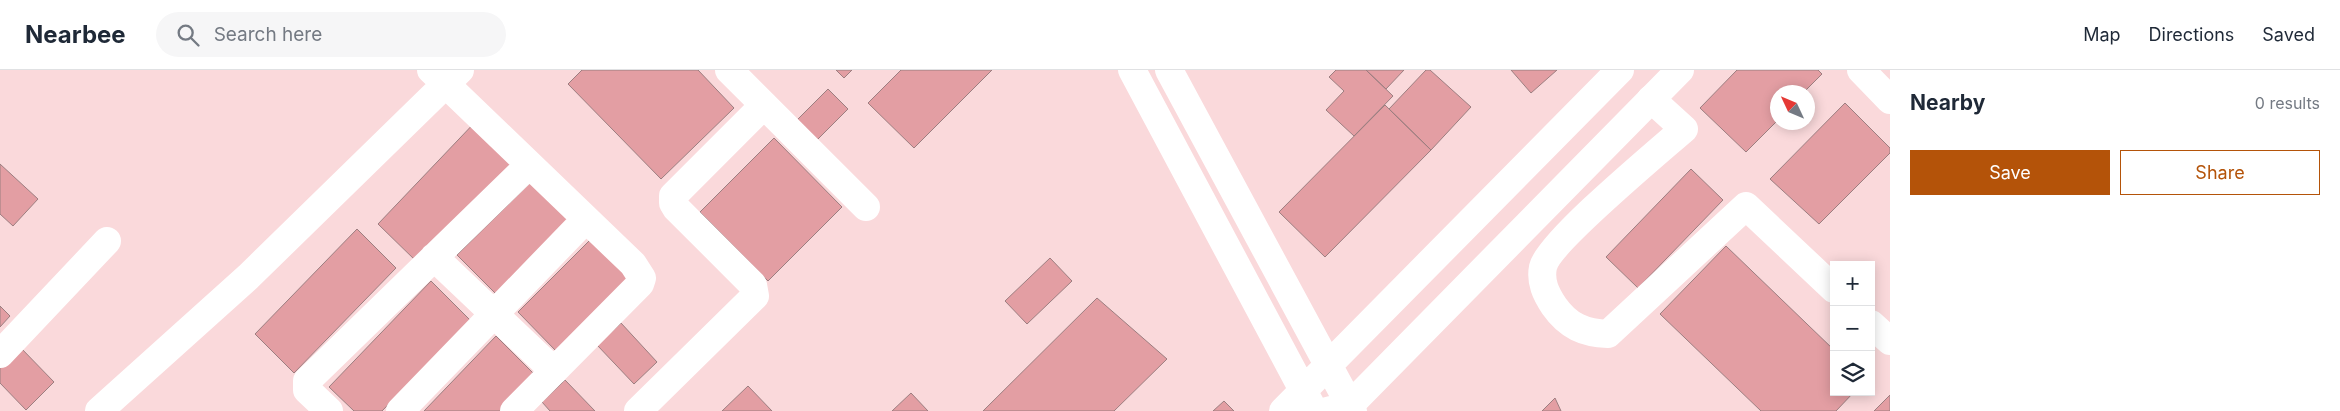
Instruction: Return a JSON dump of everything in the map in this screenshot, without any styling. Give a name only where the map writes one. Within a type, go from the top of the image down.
[{"type":"street","points":[[729,70],[866,207]]},
{"type":"street","points":[[1132,70],[1309,401]]},
{"type":"street","points":[[1169,70],[1329,366],[1343,409],[1680,70]]},
{"type":"street","points":[[1283,411],[1309,401],[1329,366],[1620,70]]},
{"type":"street","points":[[1862,70],[1890,100]]},
{"type":"street","points":[[99,411],[248,277],[445,75],[529,165],[633,264],[642,278],[640,284],[514,411]]},
{"type":"street","points":[[1651,99],[1684,129],[1558,242],[1543,266],[1544,291],[1562,317],[1587,333],[1608,334],[1746,206],[1830,284]]},
{"type":"street","points":[[638,411],[755,296],[753,285],[676,208],[673,203],[673,196],[764,104]]},
{"type":"street","points":[[329,411],[307,390],[307,381],[529,165]]},
{"type":"street","points":[[400,411],[586,219]]},
{"type":"street","points":[[0,354],[107,241]]},
{"type":"street","points":[[434,257],[554,371]]},
{"type":"street","points":[[1875,328],[1890,341]]},
{"type":"building","points":[[582,70],[698,70],[734,108],[661,179],[568,84]]},
{"type":"building","points":[[836,70],[852,70],[844,78]]},
{"type":"building","points":[[901,70],[992,70],[914,148],[868,103]]},
{"type":"building","points":[[1336,70],[1366,70],[1393,96],[1354,136],[1326,110],[1344,91],[1329,77]]},
{"type":"building","points":[[1366,70],[1404,70],[1386,89]]},
{"type":"building","points":[[1426,70],[1430,70],[1471,107],[1431,150],[1389,109]]},
{"type":"building","points":[[1511,70],[1557,70],[1531,93]]},
{"type":"building","points":[[1737,70],[1818,70],[1822,74],[1811,85],[1770,85],[1770,128],[1746,152],[1700,108]]},
{"type":"building","points":[[828,89],[848,109],[816,141],[796,121]]},
{"type":"building","points":[[1845,103],[1890,148],[1890,153],[1819,224],[1770,179]]},
{"type":"building","points":[[1385,105],[1431,150],[1325,257],[1279,212]]},
{"type":"building","points":[[479,118],[519,157],[417,262],[378,224]]},
{"type":"building","points":[[774,138],[842,207],[768,281],[700,212]]},
{"type":"building","points":[[0,164],[38,199],[13,226],[0,214]]},
{"type":"building","points":[[1691,169],[1723,200],[1638,288],[1606,257]]},
{"type":"building","points":[[531,182],[570,221],[496,294],[457,255]]},
{"type":"building","points":[[357,229],[396,268],[294,373],[255,334]]},
{"type":"building","points":[[591,239],[630,278],[556,351],[518,312]]},
{"type":"building","points":[[1726,246],[1830,346],[1830,396],[1850,396],[1836,411],[1761,411],[1660,314]]},
{"type":"building","points":[[1050,258],[1072,281],[1027,324],[1005,301]]},
{"type":"building","points":[[431,281],[470,320],[382,411],[354,411],[329,387]]},
{"type":"building","points":[[1097,298],[1167,359],[1114,411],[983,411]]},
{"type":"building","points":[[0,306],[10,316],[0,327]]},
{"type":"building","points":[[621,323],[657,362],[634,384],[597,345]]},
{"type":"building","points":[[496,336],[535,375],[501,411],[424,411]]},
{"type":"building","points":[[19,346],[54,382],[26,410],[0,383],[0,365]]},
{"type":"building","points":[[565,380],[595,411],[550,411],[542,402]]},
{"type":"building","points":[[748,386],[772,411],[722,411]]},
{"type":"building","points":[[911,393],[928,411],[892,411]]},
{"type":"building","points":[[1890,395],[1890,411],[1874,411]]},
{"type":"building","points":[[1555,398],[1561,411],[1542,411]]},
{"type":"building","points":[[1224,401],[1234,411],[1213,411]]}]
